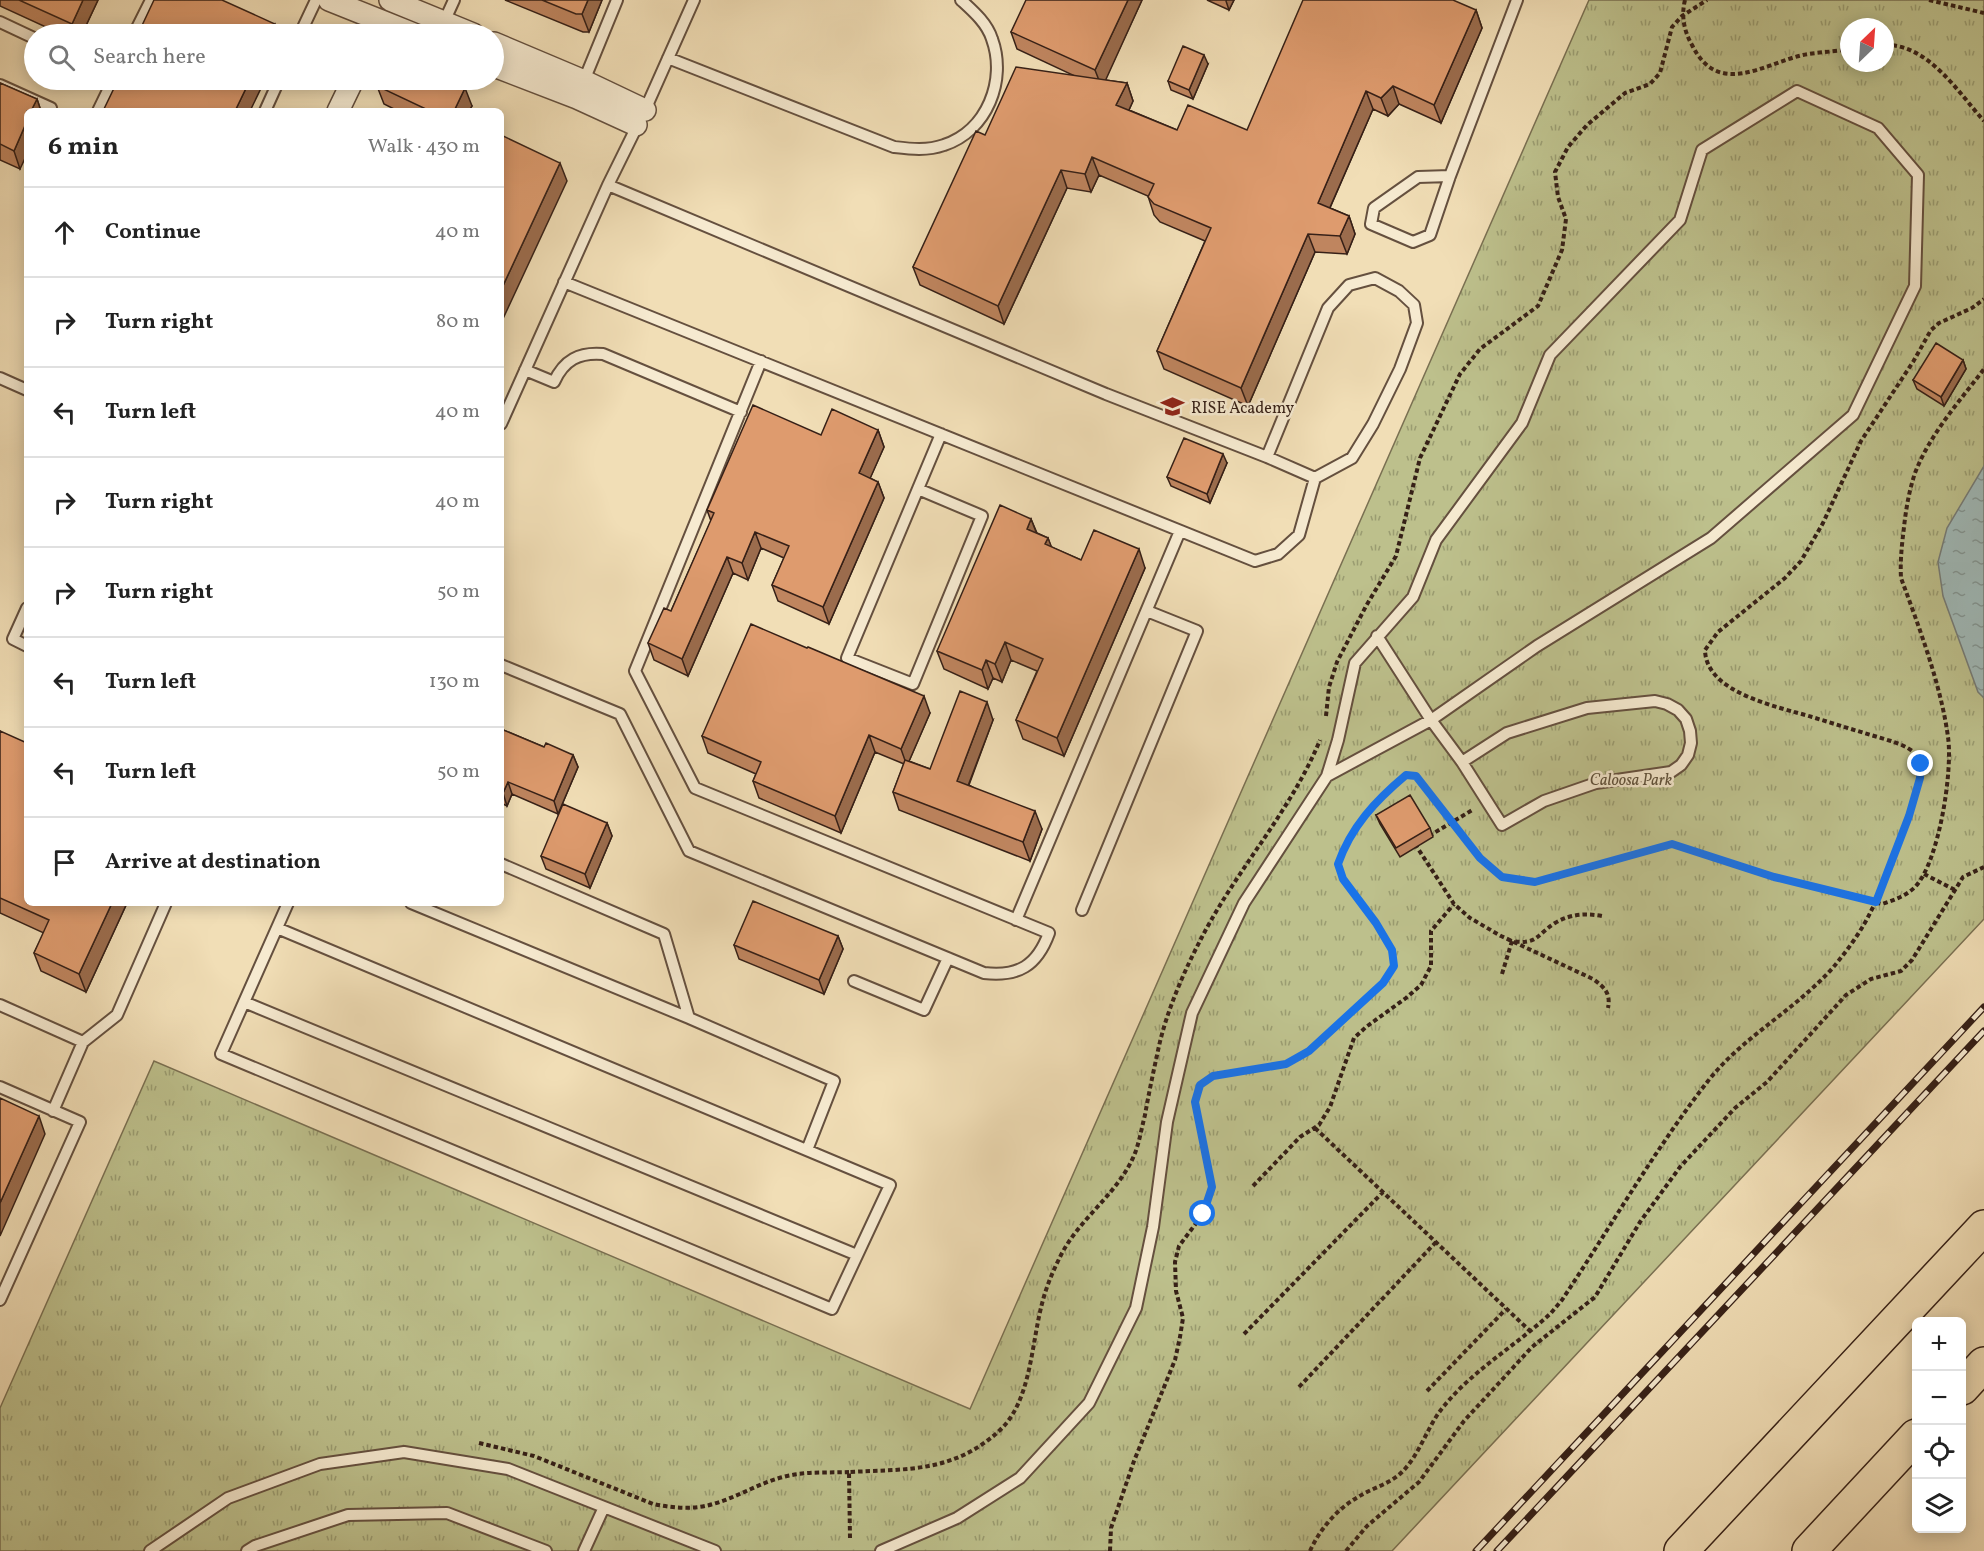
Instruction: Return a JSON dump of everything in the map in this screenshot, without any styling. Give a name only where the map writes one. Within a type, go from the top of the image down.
[{"type":"highway","points":[[1681,1551],[1984,1227]]},
{"type":"highway","points":[[1966,1384],[1984,1364]]},
{"type":"highway","points":[[1809,1551],[1912,1441]]},
{"type":"street","points":[[329,0],[371,24]]},
{"type":"street","points":[[380,24],[390,0],[449,24]]},
{"type":"street","points":[[504,48],[580,90],[640,117]]},
{"type":"street","points":[[504,69],[580,90]]},
{"type":"street","points":[[340,108],[348,90]]},
{"type":"lane","points":[[140,24],[151,0]]},
{"type":"lane","points":[[305,24],[316,0]]},
{"type":"lane","points":[[444,22],[454,0]]},
{"type":"lane","points":[[580,90],[617,0]]},
{"type":"lane","points":[[504,417],[608,184],[694,0]]},
{"type":"lane","points":[[668,58],[894,147],[920,150],[945,145],[968,132],[985,112],[995,89],[998,63],[992,38],[979,16],[961,0]]},
{"type":"lane","points":[[1450,176],[1418,177],[1374,208],[1371,224],[1413,242],[1430,235],[1517,0]]},
{"type":"lane","points":[[0,22],[24,33]]},
{"type":"lane","points":[[0,85],[51,108]]},
{"type":"lane","points":[[99,108],[108,90]]},
{"type":"lane","points":[[266,108],[274,90]]},
{"type":"lane","points":[[881,1551],[957,1518],[1020,1478],[1089,1403],[1136,1308],[1153,1227],[1167,1122],[1192,1013],[1244,903],[1327,776],[1338,740],[1354,663],[1413,597],[1436,540],[1522,423],[1550,356],[1680,220],[1702,150],[1797,91],[1878,128],[1918,175],[1915,286],[1853,415],[1711,538],[1537,646],[1431,720],[1327,776]]},
{"type":"lane","points":[[608,184],[1106,394],[1315,478]]},
{"type":"lane","points":[[564,282],[1255,561],[1278,554],[1299,536],[1315,478],[1352,458],[1373,424],[1400,369],[1417,324],[1414,304],[1399,291],[1375,278],[1349,285],[1328,308],[1267,457]]},
{"type":"lane","points":[[525,370],[554,382],[559,371],[573,358],[590,353],[603,354],[741,412]]},
{"type":"lane","points":[[504,666],[620,714],[689,851],[984,973],[1001,975],[1017,971],[1032,962],[1043,950],[1049,933],[695,788],[635,671],[761,361]]},
{"type":"lane","points":[[0,378],[24,389]]},
{"type":"lane","points":[[918,489],[982,516],[913,684],[847,658],[941,434]]},
{"type":"lane","points":[[1016,920],[1180,531]]},
{"type":"lane","points":[[1082,910],[1197,631],[1147,610]]},
{"type":"lane","points":[[24,615],[13,639],[24,644]]},
{"type":"lane","points":[[1377,636],[1502,825],[1544,801],[1596,783],[1671,772],[1681,765],[1688,755],[1691,743],[1690,730],[1686,719],[1678,710],[1655,701],[1587,708],[1508,733],[1462,762]]},
{"type":"lane","points":[[504,865],[664,934],[689,1018]]},
{"type":"lane","points":[[54,1111],[83,1042],[117,1015],[165,906]]},
{"type":"lane","points":[[277,928],[890,1185],[832,1309],[221,1054],[287,906]]},
{"type":"lane","points":[[418,906],[689,1018],[834,1081],[807,1150]]},
{"type":"lane","points":[[854,981],[924,1010],[948,958]]},
{"type":"lane","points":[[244,1002],[857,1256]]},
{"type":"lane","points":[[0,1005],[83,1042]]},
{"type":"lane","points":[[0,1088],[80,1122],[0,1300]]},
{"type":"lane","points":[[150,1551],[228,1498],[320,1464],[404,1452],[508,1469],[715,1551]]},
{"type":"lane","points":[[584,1551],[604,1507]]},
{"type":"lane","points":[[248,1551],[255,1546],[348,1515],[447,1513],[546,1551]]},
{"type":"path","points":[[1685,0],[1683,16],[1686,34],[1694,50],[1717,72],[1748,74],[1803,55],[1840,51]]},
{"type":"path","points":[[1324,725],[1329,687],[1337,662],[1366,606],[1396,556],[1420,458],[1460,374],[1480,349],[1538,306],[1562,250],[1566,219],[1558,197],[1555,172],[1568,147],[1587,125],[1625,93],[1650,84],[1660,73],[1672,27],[1683,16],[1707,0]]},
{"type":"path","points":[[1929,0],[1984,13]]},
{"type":"path","points":[[1894,45],[1920,55],[1941,72],[1984,121]]},
{"type":"path","points":[[1310,1551],[1320,1533],[1344,1506],[1400,1474],[1416,1454],[1436,1418],[1470,1378],[1530,1332],[1562,1300],[1710,1078],[1731,1057],[1808,992],[1835,965],[1853,942],[1876,902],[1909,816],[1921,771],[1918,758],[1906,747],[1891,741],[1774,707],[1742,694],[1712,671],[1707,662],[1706,650],[1718,632],[1785,578],[1801,561],[1823,523],[1861,441],[1913,362],[1931,330],[1939,323],[1972,308],[1984,299]]},
{"type":"path","points":[[1110,1551],[1111,1528],[1134,1461],[1175,1360],[1183,1318],[1176,1291],[1175,1262],[1179,1246],[1203,1214],[1212,1187],[1195,1102],[1200,1085],[1213,1076],[1286,1064],[1309,1051],[1383,983],[1394,966],[1392,950],[1376,923],[1343,879],[1338,864],[1351,834],[1366,813],[1406,775],[1416,776],[1480,858],[1502,877],[1535,882],[1672,844],[1774,877],[1882,904],[1899,898],[1914,888],[1931,858],[1941,821],[1947,780],[1949,738],[1939,693],[1901,578],[1900,562],[1908,500],[1916,471],[1944,422],[1984,369]]},
{"type":"path","points":[[479,1443],[534,1456],[653,1504],[672,1508],[713,1504],[786,1476],[923,1468],[943,1464],[961,1457],[1000,1430],[1018,1406],[1027,1376],[1042,1301],[1061,1254],[1074,1234],[1114,1189],[1133,1158],[1160,1042],[1178,991],[1202,937],[1291,795],[1322,734]]},
{"type":"path","points":[[1487,801],[1415,844],[1454,904],[1487,929],[1593,979],[1608,993],[1610,1000],[1608,1008]]},
{"type":"path","points":[[1346,1551],[1367,1526],[1419,1482],[1464,1421],[1532,1347],[1594,1297],[1640,1222],[1680,1167],[1735,1108],[1767,1082],[1846,995],[1871,979],[1900,971],[1912,960],[1963,878],[1984,867]]},
{"type":"path","points":[[1924,874],[1955,890]]},
{"type":"path","points":[[1253,1186],[1300,1137],[1319,1125],[1330,1107],[1354,1038],[1416,990],[1427,977],[1432,959],[1431,931],[1454,904]]},
{"type":"path","points":[[1512,941],[1524,943],[1533,940],[1556,922],[1574,915],[1602,916]]},
{"type":"path","points":[[1502,974],[1512,941]]},
{"type":"path","points":[[1315,1128],[1530,1332]]},
{"type":"path","points":[[1244,1334],[1383,1192]]},
{"type":"path","points":[[1299,1387],[1436,1242]]},
{"type":"path","points":[[1427,1391],[1506,1309]]},
{"type":"path","points":[[849,1472],[850,1538]]},
{"type":"green space","name":"Caloosa Park","points":[[1589,0],[1984,0],[1984,919],[1392,1551],[0,1551],[0,1408],[154,1061],[970,1409]]},
{"type":"water","points":[[1984,466],[1984,698],[1978,692],[1943,596],[1938,562],[1947,528]]},
{"type":"building","points":[[19,0],[83,0],[72,24]]},
{"type":"building","points":[[154,0],[222,0],[275,24],[143,24]]},
{"type":"building","points":[[542,0],[588,0],[582,14],[576,14]]},
{"type":"building","points":[[1026,0],[1128,0],[1095,70],[1011,32]]},
{"type":"building","points":[[1303,0],[1453,0],[1476,10],[1434,105],[1393,86],[1381,98],[1366,91],[1318,203],[1349,216],[1340,236],[1308,234],[1241,388],[1157,351],[1211,228],[1154,204],[1148,197],[1154,184],[1092,157],[1085,174],[1061,170],[998,306],[913,267],[976,131],[985,135],[1016,67],[1127,83],[1116,105],[1177,130],[1188,105],[1247,130]]},
{"type":"building","points":[[1183,46],[1204,55],[1189,90],[1168,81]]},
{"type":"building","points":[[0,83],[37,99],[32,108],[24,108],[24,128],[14,151],[0,144]]},
{"type":"building","points":[[113,90],[245,90],[236,108],[104,108]]},
{"type":"building","points":[[385,90],[464,90],[455,108],[424,108]]},
{"type":"building","points":[[504,136],[560,163],[504,284]]},
{"type":"building","points":[[1936,343],[1963,360],[1941,397],[1913,380]]},
{"type":"building","points":[[753,405],[821,435],[832,409],[878,430],[859,473],[878,482],[823,607],[772,585],[789,546],[755,532],[742,563],[727,557],[682,659],[648,643],[664,608],[671,611],[714,513],[707,510]]},
{"type":"building","points":[[1184,438],[1223,454],[1207,494],[1167,477]]},
{"type":"building","points":[[1000,505],[1031,519],[1027,529],[1048,538],[1045,544],[1081,560],[1094,530],[1139,549],[1057,738],[1016,720],[1043,659],[1005,642],[995,664],[986,660],[982,670],[937,651]]},
{"type":"building","points":[[751,624],[924,696],[901,749],[869,735],[835,816],[753,781],[761,762],[702,736]]},
{"type":"building","points":[[960,691],[987,702],[957,781],[1035,811],[1023,842],[893,792],[905,760],[930,769]]},
{"type":"building","points":[[504,730],[544,747],[546,743],[573,755],[554,801],[508,782],[504,791]]},
{"type":"building","points":[[0,731],[24,742],[24,906],[111,906],[79,974],[34,953],[49,920],[0,898]]},
{"type":"building","points":[[1410,795],[1430,828],[1396,848],[1376,815]]},
{"type":"building","points":[[563,804],[607,823],[585,874],[541,856]]},
{"type":"building","points":[[753,901],[838,936],[819,980],[734,945]]},
{"type":"building","points":[[0,1098],[39,1116],[0,1203]]},
{"type":"railway","points":[[1476,1551],[1984,1007]]},
{"type":"railway","points":[[1497,1551],[1984,1031]]},
{"type":"place","name":"RISE Academy","points":[[1173,407]]},
{"type":"route","points":[[1203,1214],[1212,1187],[1195,1102],[1200,1085],[1213,1076],[1286,1064],[1309,1051],[1383,983],[1394,966],[1392,950],[1376,923],[1343,879],[1338,864],[1351,834],[1366,813],[1406,775],[1416,776],[1480,858],[1502,877],[1535,882],[1672,844],[1774,877],[1876,902],[1909,816],[1920,778],[1921,764]]}]
